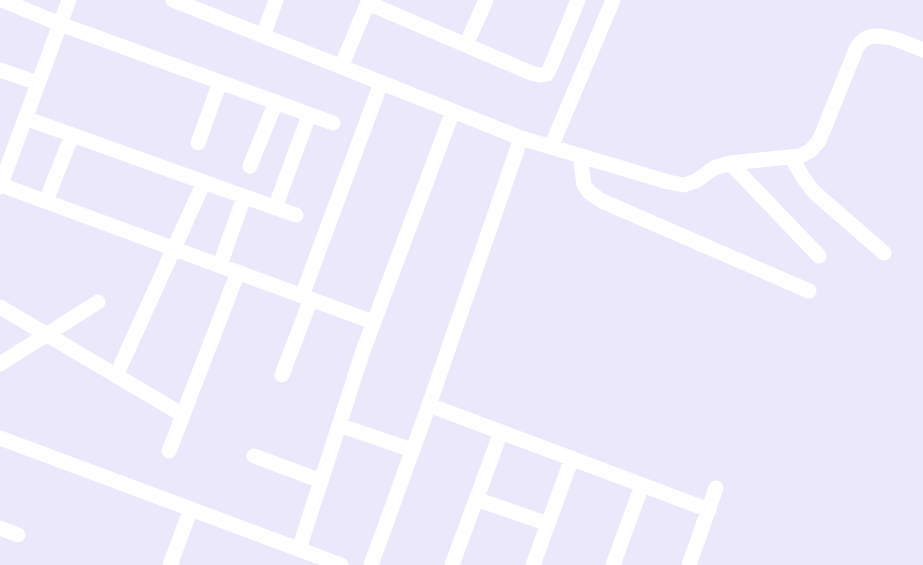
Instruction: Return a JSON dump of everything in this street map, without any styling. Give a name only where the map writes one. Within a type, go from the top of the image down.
[{"type":"street","points":[[2,0],[60,24],[333,124]]},
{"type":"street","points":[[69,0],[0,186],[46,201],[373,322]]},
{"type":"street","points":[[173,0],[204,6],[263,36],[520,138],[668,182],[684,185],[696,181],[714,168],[730,162],[800,156],[810,151],[818,141],[856,47],[865,38],[876,36],[893,38],[923,50]]},
{"type":"street","points":[[263,36],[276,0]]},
{"type":"street","points":[[466,45],[486,0]]},
{"type":"street","points":[[341,66],[369,1],[531,73],[547,74],[578,0]]},
{"type":"street","points":[[551,147],[613,0]]},
{"type":"street","points":[[0,70],[38,83]]},
{"type":"street","points":[[198,142],[220,82]]},
{"type":"street","points":[[282,376],[306,297],[381,83]]},
{"type":"street","points":[[250,166],[276,102]]},
{"type":"street","points":[[299,549],[362,351],[454,111]]},
{"type":"street","points":[[274,208],[309,115]]},
{"type":"street","points":[[25,118],[296,215]]},
{"type":"street","points":[[46,201],[72,135]]},
{"type":"street","points":[[371,565],[429,404],[520,138]]},
{"type":"street","points":[[580,156],[584,185],[590,193],[602,201],[809,291]]},
{"type":"street","points":[[791,157],[814,192],[884,253]]},
{"type":"street","points":[[730,162],[819,256]]},
{"type":"street","points":[[116,376],[204,182]]},
{"type":"street","points":[[220,265],[244,197]]},
{"type":"street","points":[[169,451],[238,272]]},
{"type":"street","points":[[0,364],[98,302]]},
{"type":"street","points":[[0,307],[183,415]]},
{"type":"street","points":[[429,404],[709,510]]},
{"type":"street","points":[[339,425],[412,450]]},
{"type":"street","points":[[452,565],[501,432]]},
{"type":"street","points":[[0,438],[341,565]]},
{"type":"street","points":[[254,456],[321,481]]},
{"type":"street","points":[[533,565],[572,458]]},
{"type":"street","points":[[613,565],[642,485]]},
{"type":"street","points":[[689,565],[716,488]]},
{"type":"street","points":[[476,499],[548,524]]},
{"type":"street","points":[[170,565],[191,509]]},
{"type":"street","points":[[0,528],[18,535]]}]
